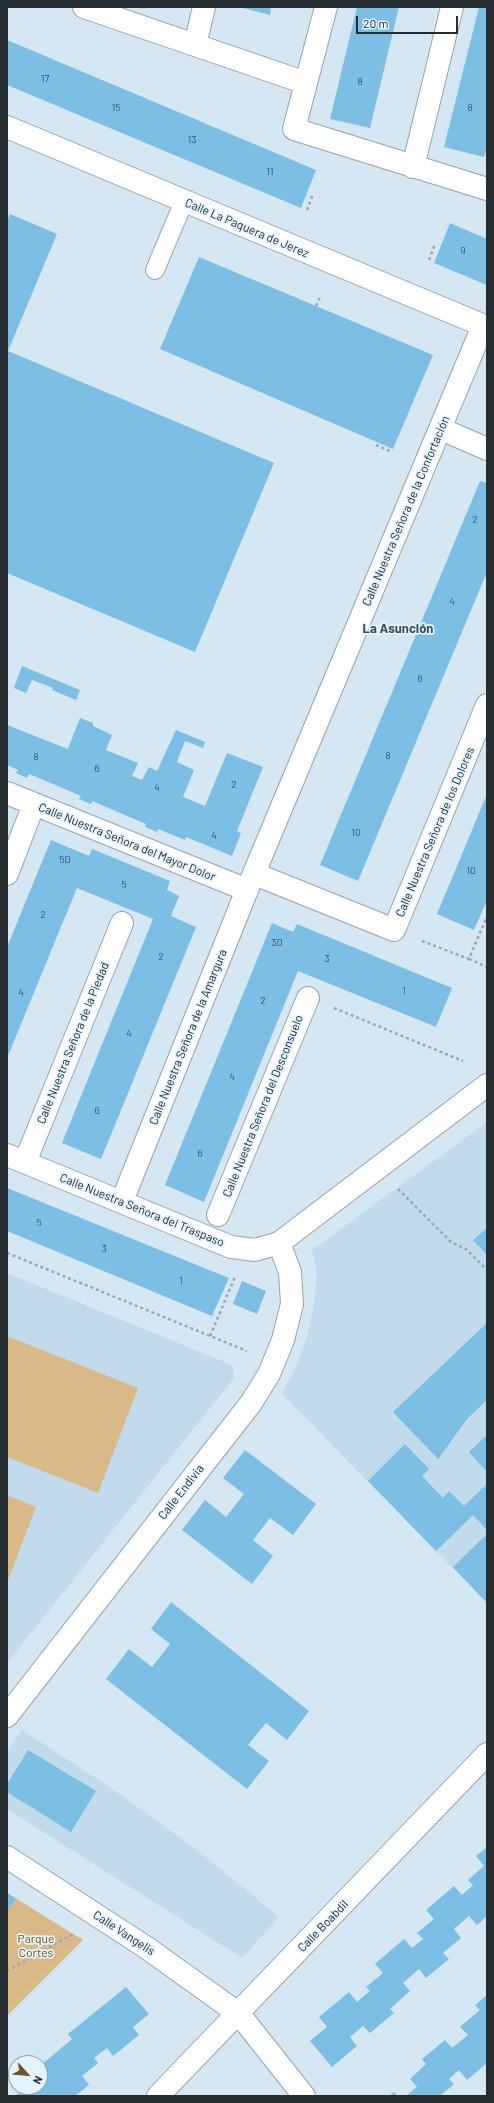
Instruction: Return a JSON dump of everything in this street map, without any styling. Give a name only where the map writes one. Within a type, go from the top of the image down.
[{"type":"street","points":[[84,7],[306,83]]},
{"type":"street","points":[[195,44],[204,7]]},
{"type":"street","points":[[326,7],[294,129],[487,189]]},
{"type":"street","points":[[413,167],[452,7]]},
{"type":"street","name":"Calle La Paquera de Jerez","points":[[7,127],[485,326]]},
{"type":"street","name":"Calle Nuestra Señora de la Confortación","points":[[251,882],[440,429],[485,326]]},
{"type":"street","points":[[440,429],[487,449]]},
{"type":"street","name":"Calle Nuestra Señora de los Dolores","points":[[251,882],[394,930],[487,705]]},
{"type":"street","name":"Calle Nuestra Señora del Mayor Dolor","points":[[7,793],[251,882]]},
{"type":"street","points":[[7,874],[34,804]]},
{"type":"street","name":"Calle Nuestra Señora de la Amargura","points":[[122,1201],[251,882]]},
{"type":"street","name":"Calle Nuestra Señora de la Piedad","points":[[16,1159],[122,923]]},
{"type":"street","name":"Calle Nuestra Señora del Desconsuelo","points":[[218,1215],[308,998]]},
{"type":"street","points":[[279,1243],[487,1086]]},
{"type":"street","name":"Calle Nuestra Señora del Traspaso","points":[[16,1159],[122,1201],[231,1247],[255,1250],[279,1243]]},
{"type":"street","name":"Calle Endivia","points":[[7,1716],[251,1403],[269,1374],[283,1340],[292,1304],[290,1272],[279,1243]]},
{"type":"street","name":"Calle Boabdil","points":[[158,2096],[239,2014],[487,1754]]},
{"type":"street","name":"Calle Vangelis","points":[[7,1857],[147,1948],[239,2014],[304,2096]]},
{"type":"lane","points":[[155,270],[184,201]]},
{"type":"path","points":[[307,210],[313,194]]},
{"type":"path","points":[[429,260],[435,244]]},
{"type":"path","points":[[316,306],[320,297]]},
{"type":"path","points":[[376,445],[392,452]]},
{"type":"path","points":[[469,959],[487,916]]},
{"type":"path","points":[[419,940],[487,967]]},
{"type":"path","points":[[308,998],[463,1061]]},
{"type":"path","points":[[381,1166],[397,1188],[451,1242],[466,1249],[487,1270]]},
{"type":"path","points":[[7,1252],[253,1354]]},
{"type":"path","points":[[210,1336],[236,1275]]},
{"type":"path","points":[[7,1971],[102,1919]]},
{"type":"shaded area","points":[[487,1122],[487,1603],[282,1394],[297,1365],[307,1336],[314,1304],[317,1274],[312,1250]]},
{"type":"shaded area","points":[[7,1273],[232,1365],[234,1378],[7,1663]]},
{"type":"shaded area","points":[[22,1730],[111,1788],[196,1849],[279,1917],[242,1958],[7,1809],[7,1752]]},
{"type":"green space","points":[[7,1336],[138,1388],[98,1493],[7,1457]]},
{"type":"green space","points":[[7,1495],[36,1507],[7,1583]]},
{"type":"green space","name":"Parque Cortes","points":[[7,1893],[83,1940],[7,2016]]},
{"type":"building","points":[[239,7],[271,7],[270,15]]},
{"type":"building","points":[[357,7],[399,7],[370,128],[330,119]]},
{"type":"building","points":[[479,7],[487,7],[487,146],[484,157],[444,147]]},
{"type":"building","points":[[7,40],[316,170],[301,208],[7,85]]},
{"type":"building","points":[[10,214],[57,234],[8,351],[274,463],[195,652],[7,573],[7,221]]},
{"type":"building","points":[[450,223],[487,239],[487,285],[434,263]]},
{"type":"building","points":[[199,257],[433,355],[393,449],[160,349]]},
{"type":"building","points":[[480,481],[487,483],[487,572],[358,881],[320,865]]},
{"type":"building","points":[[22,666],[80,690],[76,700],[52,690],[53,688],[32,680],[26,693],[14,688]]},
{"type":"building","points":[[80,718],[93,723],[93,726],[112,735],[106,750],[138,763],[132,776],[142,780],[149,767],[157,771],[176,730],[205,742],[203,748],[185,741],[177,762],[194,770],[183,797],[205,806],[227,753],[263,767],[237,831],[241,833],[232,856],[186,837],[185,840],[158,829],[157,832],[145,827],[146,824],[92,801],[91,804],[79,799],[81,796],[29,774],[27,778],[16,773],[18,770],[7,765],[7,725],[68,749]]},
{"type":"building","points":[[487,794],[487,900],[474,930],[437,914]]},
{"type":"building","points":[[51,840],[89,856],[92,849],[170,881],[167,890],[179,896],[171,916],[196,927],[101,1159],[62,1143],[153,919],[77,888],[7,1058],[7,947]]},
{"type":"building","points":[[272,923],[293,932],[297,924],[452,988],[436,1027],[298,971],[204,1202],[165,1185]]},
{"type":"building","points":[[7,1188],[229,1278],[212,1316],[7,1231]]},
{"type":"building","points":[[487,1228],[487,1255],[473,1240]]},
{"type":"building","points":[[242,1281],[266,1291],[257,1314],[233,1304]]},
{"type":"building","points":[[487,1323],[487,1400],[468,1418],[438,1459],[393,1412]]},
{"type":"building","points":[[487,1435],[487,1472],[469,1452]]},
{"type":"building","points":[[405,1444],[429,1469],[422,1476],[443,1498],[449,1491],[464,1506],[487,1484],[487,1530],[473,1515],[436,1551],[368,1481]]},
{"type":"building","points":[[245,1450],[316,1504],[293,1535],[270,1518],[253,1540],[273,1556],[252,1584],[182,1530],[205,1500],[226,1517],[244,1494],[223,1478]]},
{"type":"building","points":[[485,1536],[487,1539],[487,1603],[453,1567]]},
{"type":"building","points":[[171,1602],[309,1711],[287,1740],[266,1723],[248,1745],[269,1761],[247,1789],[106,1679],[129,1649],[152,1667],[170,1644],[151,1629]]},
{"type":"building","points":[[28,1750],[96,1791],[71,1832],[7,1792],[7,1784]]},
{"type":"building","points":[[487,1847],[487,1916],[477,1925],[469,1916],[454,1929],[461,1938],[443,1953],[449,1959],[426,1978],[419,1969],[403,1983],[410,1991],[390,2009],[394,2013],[370,2033],[363,2026],[350,2037],[357,2046],[332,2067],[310,2041],[327,2027],[319,2017],[349,1992],[357,2002],[370,1991],[366,1987],[383,1973],[375,1964],[404,1939],[412,1948],[423,1939],[417,1933],[434,1919],[426,1910],[454,1886],[462,1895],[473,1885],[468,1880],[484,1866],[476,1856]]},
{"type":"building","points":[[7,1893],[16,1899],[7,1912]]},
{"type":"building","points":[[126,1987],[149,2014],[133,2027],[139,2035],[113,2056],[107,2048],[94,2058],[98,2063],[82,2076],[89,2085],[75,2096],[15,2096],[48,2095],[48,2059],[72,2039],[68,2034]]},
{"type":"building","points":[[487,1995],[487,2063],[467,2080],[459,2070],[449,2079],[454,2084],[440,2096],[406,2096],[417,2087],[410,2079],[426,2064],[422,2059],[445,2040],[452,2048],[468,2035],[460,2027],[480,2010],[475,2005]]},
{"type":"building","points":[[394,2092],[398,2096],[389,2096]]},
{"type":"district","name":"La Asunción","points":[[398,629]]}]
